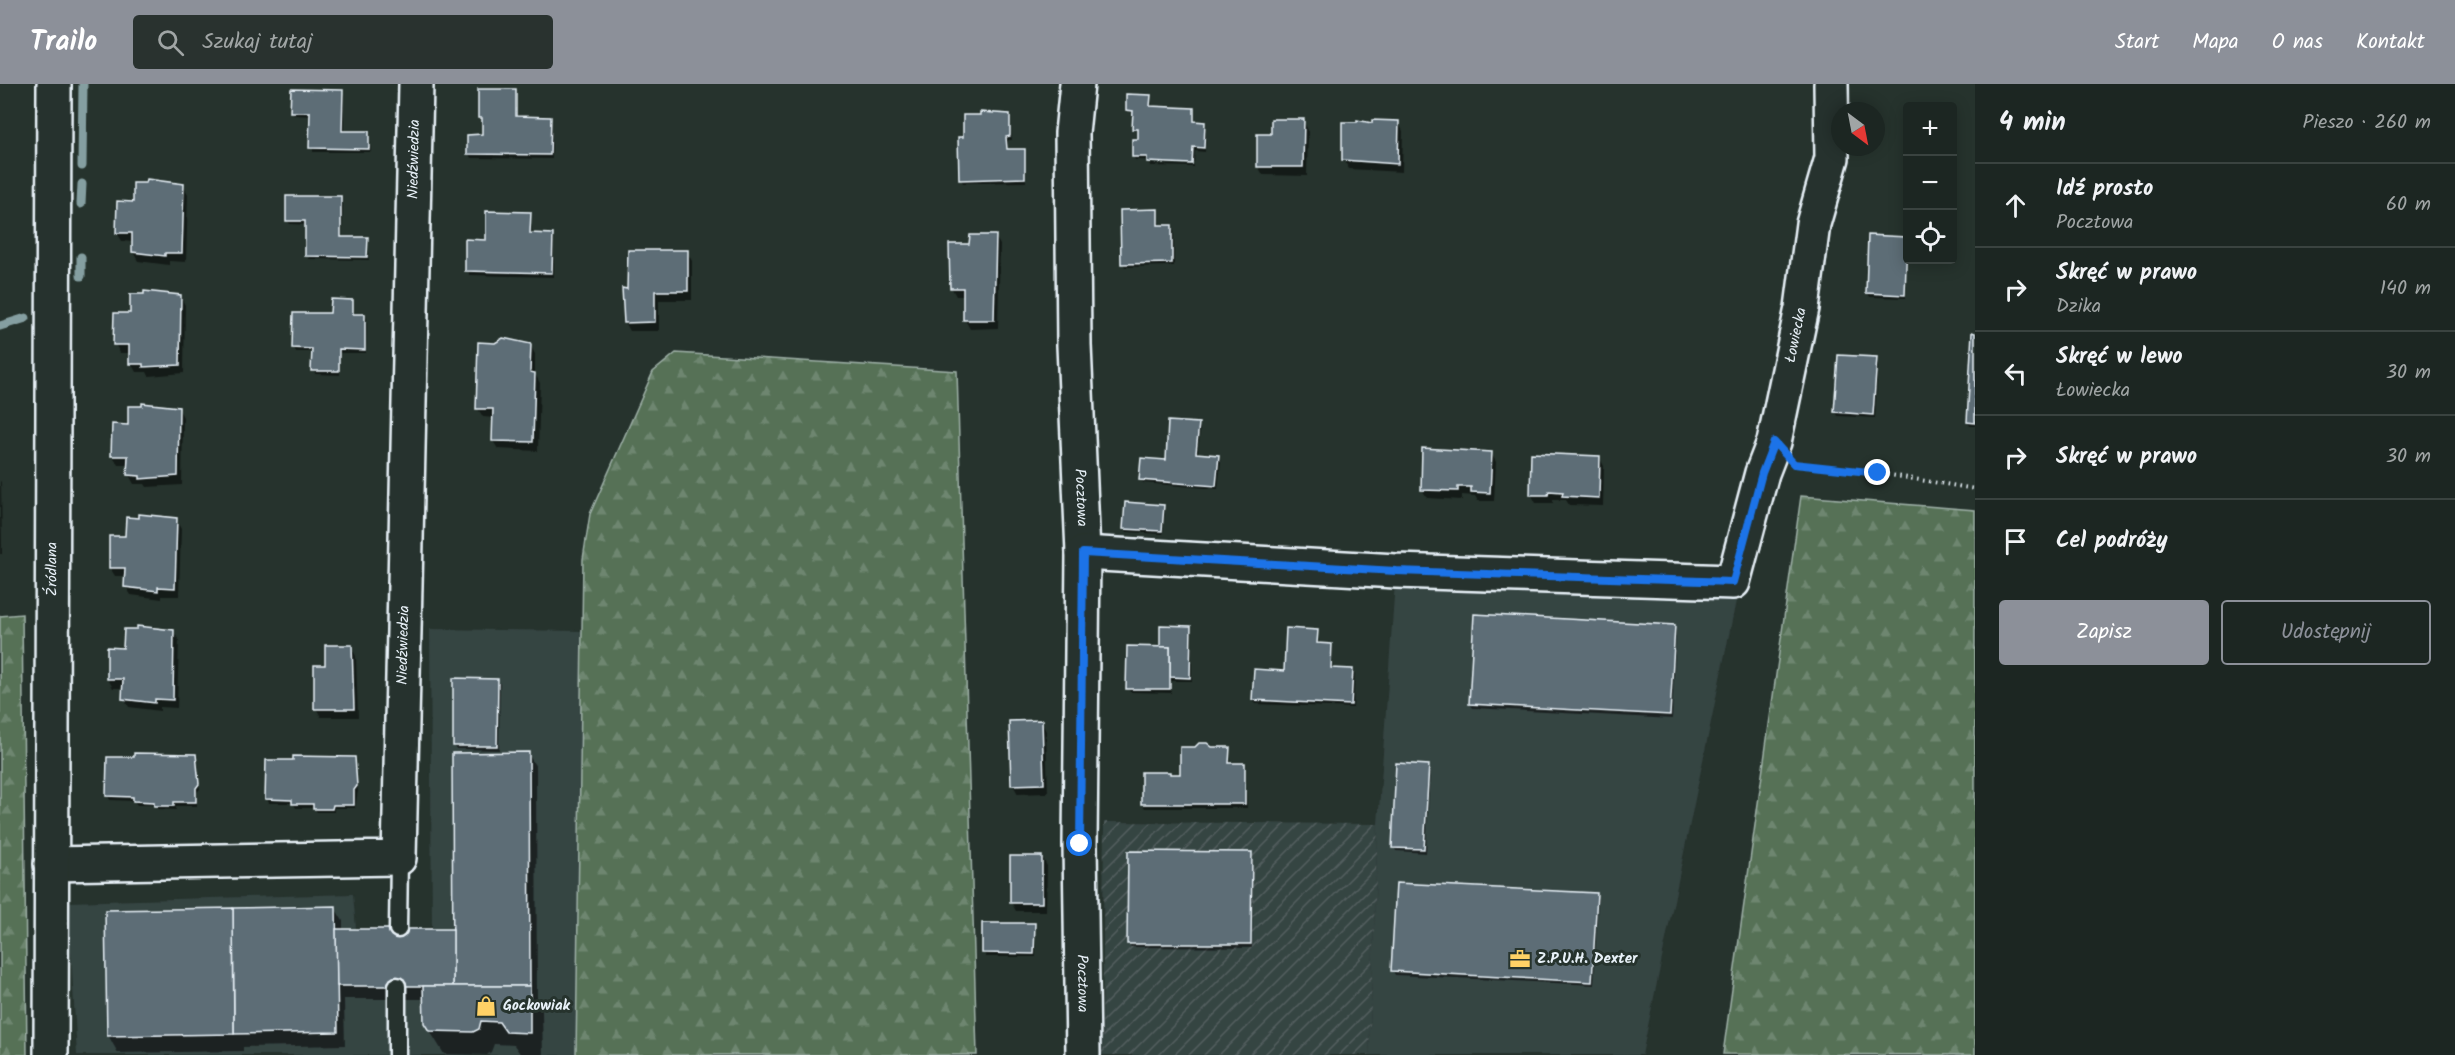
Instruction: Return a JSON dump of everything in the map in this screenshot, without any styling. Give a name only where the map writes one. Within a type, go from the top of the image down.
[{"type":"street","name":"Źródlana","points":[[51,1055],[54,84]]},
{"type":"street","name":"Niedźwiedzia","points":[[399,858],[416,84]]},
{"type":"street","name":"Pocztowa","points":[[1077,84],[1072,133],[1074,345],[1083,553],[1080,844],[1083,1055]]},
{"type":"street","name":"Łowiecka","points":[[1083,553],[1396,571],[1733,582],[1762,473],[1774,442],[1802,308],[1813,224],[1832,158],[1831,84]]},
{"type":"street","points":[[51,864],[399,858]]},
{"type":"lane","points":[[398,929],[399,858]]},
{"type":"lane","points":[[397,986],[397,1055]]},
{"type":"path","points":[[1774,442],[1794,464],[1878,473],[1975,489]]},
{"type":"shaded area","name":"Z.P.U.H. Dexter","points":[[1395,582],[1736,601],[1642,1055],[1369,1055],[1378,824]]},
{"type":"shaded area","points":[[430,629],[582,631],[576,1055],[77,1055],[68,902],[353,894],[356,929],[432,929]]},
{"type":"shaded area","points":[[1104,822],[1378,824],[1369,1055],[1102,1055]]},
{"type":"green space","points":[[676,353],[957,371],[977,1055],[576,1055],[583,559],[590,514],[653,372]]},
{"type":"green space","points":[[1801,496],[1975,510],[1975,1055],[1723,1054]]},
{"type":"green space","points":[[22,614],[27,1055],[0,1055],[0,616]]},
{"type":"building","points":[[291,89],[343,90],[342,131],[369,131],[369,149],[309,148],[310,112],[290,112]]},
{"type":"building","points":[[478,89],[516,89],[516,116],[551,117],[550,155],[467,154],[467,135],[482,134],[482,118],[478,118]]},
{"type":"building","points":[[1126,94],[1151,95],[1150,106],[1194,108],[1194,121],[1205,122],[1204,148],[1193,147],[1192,164],[1147,162],[1147,157],[1132,157],[1132,139],[1138,139],[1138,129],[1132,129],[1133,111],[1126,110]]},
{"type":"building","points":[[980,112],[1010,114],[1010,136],[1006,137],[1007,149],[1025,149],[1025,178],[959,180],[958,137],[963,137],[963,115],[980,115]]},
{"type":"building","points":[[1271,119],[1304,119],[1303,167],[1257,167],[1257,134],[1271,134]]},
{"type":"building","points":[[1357,120],[1372,123],[1372,120],[1399,121],[1398,164],[1342,160],[1342,122],[1357,122]]},
{"type":"building","points":[[147,179],[184,184],[182,253],[165,253],[165,256],[132,252],[132,233],[116,233],[117,201],[133,202],[133,183],[146,183]]},
{"type":"building","points":[[286,196],[341,196],[341,237],[368,237],[367,257],[305,256],[305,221],[286,221]]},
{"type":"building","points":[[1158,209],[1158,225],[1172,225],[1172,263],[1121,264],[1120,210]]},
{"type":"building","points":[[486,211],[531,212],[530,233],[553,234],[552,273],[465,271],[465,239],[486,240]]},
{"type":"building","points":[[970,235],[996,235],[994,320],[963,320],[963,288],[950,288],[949,244],[969,244]]},
{"type":"building","points":[[1868,235],[1903,237],[1903,264],[1906,264],[1905,295],[1866,293]]},
{"type":"building","points":[[628,250],[688,250],[688,291],[655,291],[655,322],[624,323],[622,288],[627,289]]},
{"type":"building","points":[[144,291],[181,295],[180,365],[143,367],[143,364],[129,364],[129,345],[113,345],[114,313],[130,313],[130,294],[144,294]]},
{"type":"building","points":[[331,299],[353,300],[353,314],[365,314],[365,350],[339,349],[339,371],[311,371],[312,349],[292,348],[293,313],[330,313]]},
{"type":"building","points":[[1972,332],[1975,333],[1975,423],[1967,422]]},
{"type":"building","points":[[503,338],[531,344],[530,372],[535,373],[533,442],[492,441],[493,409],[476,409],[478,342],[495,343]]},
{"type":"building","points":[[1838,355],[1877,357],[1873,415],[1834,412]]},
{"type":"building","points":[[142,403],[179,407],[178,476],[140,479],[140,476],[127,475],[128,456],[111,456],[112,424],[128,425],[128,406],[142,406]]},
{"type":"building","points":[[1168,421],[1199,423],[1196,453],[1219,455],[1216,486],[1139,480],[1141,458],[1166,460]]},
{"type":"building","points":[[1422,448],[1492,452],[1490,493],[1471,492],[1471,487],[1458,487],[1458,491],[1421,490]]},
{"type":"building","points":[[1531,453],[1600,456],[1599,498],[1562,496],[1563,492],[1549,491],[1548,495],[1530,495]]},
{"type":"building","points":[[1125,502],[1164,505],[1162,531],[1123,529]]},
{"type":"building","points":[[139,514],[177,518],[175,588],[158,587],[158,591],[124,587],[125,568],[109,568],[109,536],[125,536],[126,517],[139,518]]},
{"type":"building","points":[[1474,614],[1675,625],[1670,715],[1469,704]]},
{"type":"building","points":[[1160,625],[1191,626],[1190,678],[1170,677],[1170,647],[1160,647]]},
{"type":"building","points":[[137,626],[174,630],[173,700],[155,699],[155,703],[122,699],[123,679],[107,679],[107,647],[123,648],[124,629],[137,629]]},
{"type":"building","points":[[1286,628],[1318,630],[1317,643],[1332,644],[1331,668],[1353,669],[1351,705],[1252,700],[1254,669],[1284,671]]},
{"type":"building","points":[[325,645],[352,645],[354,709],[314,709],[314,665],[325,665]]},
{"type":"building","points":[[1127,646],[1170,647],[1170,689],[1126,689]]},
{"type":"building","points":[[453,678],[498,679],[497,746],[453,746]]},
{"type":"building","points":[[1042,720],[1044,784],[1011,785],[1009,721]]},
{"type":"building","points":[[1199,743],[1207,743],[1212,747],[1230,747],[1229,763],[1245,763],[1245,804],[1141,804],[1141,772],[1180,774],[1180,747],[1195,747]]},
{"type":"building","points":[[529,752],[530,986],[453,986],[452,753]]},
{"type":"building","points":[[134,753],[196,754],[199,784],[196,788],[196,802],[174,802],[174,806],[154,806],[154,802],[133,801],[133,797],[106,796],[107,757],[134,757]]},
{"type":"building","points":[[293,756],[355,757],[357,786],[354,790],[354,805],[333,805],[332,809],[313,809],[313,804],[292,804],[292,800],[265,799],[266,760],[293,760]]},
{"type":"building","points":[[1396,763],[1429,765],[1424,849],[1392,848]]},
{"type":"building","points":[[1128,851],[1252,852],[1251,944],[1127,944]]},
{"type":"building","points":[[1010,856],[1042,856],[1042,903],[1010,903]]},
{"type":"building","points":[[1396,883],[1597,893],[1592,982],[1391,971]]},
{"type":"building","points":[[336,906],[338,1032],[234,1034],[233,908]]},
{"type":"building","points":[[233,908],[234,1034],[107,1036],[105,910]]},
{"type":"building","points":[[982,923],[1035,923],[1034,954],[982,953]]},
{"type":"building","points":[[336,929],[453,929],[453,986],[337,986]]},
{"type":"building","points":[[423,986],[530,986],[530,1033],[506,1032],[499,1022],[481,1021],[479,1029],[473,1032],[429,1031],[424,1023]]},
{"type":"waterway","points":[[82,166],[83,84]]},
{"type":"waterway","points":[[81,204],[82,184]]},
{"type":"waterway","points":[[81,257],[81,276]]},
{"type":"waterway","points":[[0,326],[26,318]]},
{"type":"place","name":"Z.P.U.H. Dexter","points":[[1520,959]]},
{"type":"place","name":"Gockowiak","points":[[486,1006]]},
{"type":"route","points":[[1080,844],[1083,553],[1396,571],[1733,582],[1762,473],[1774,442],[1794,464],[1878,473]]}]
